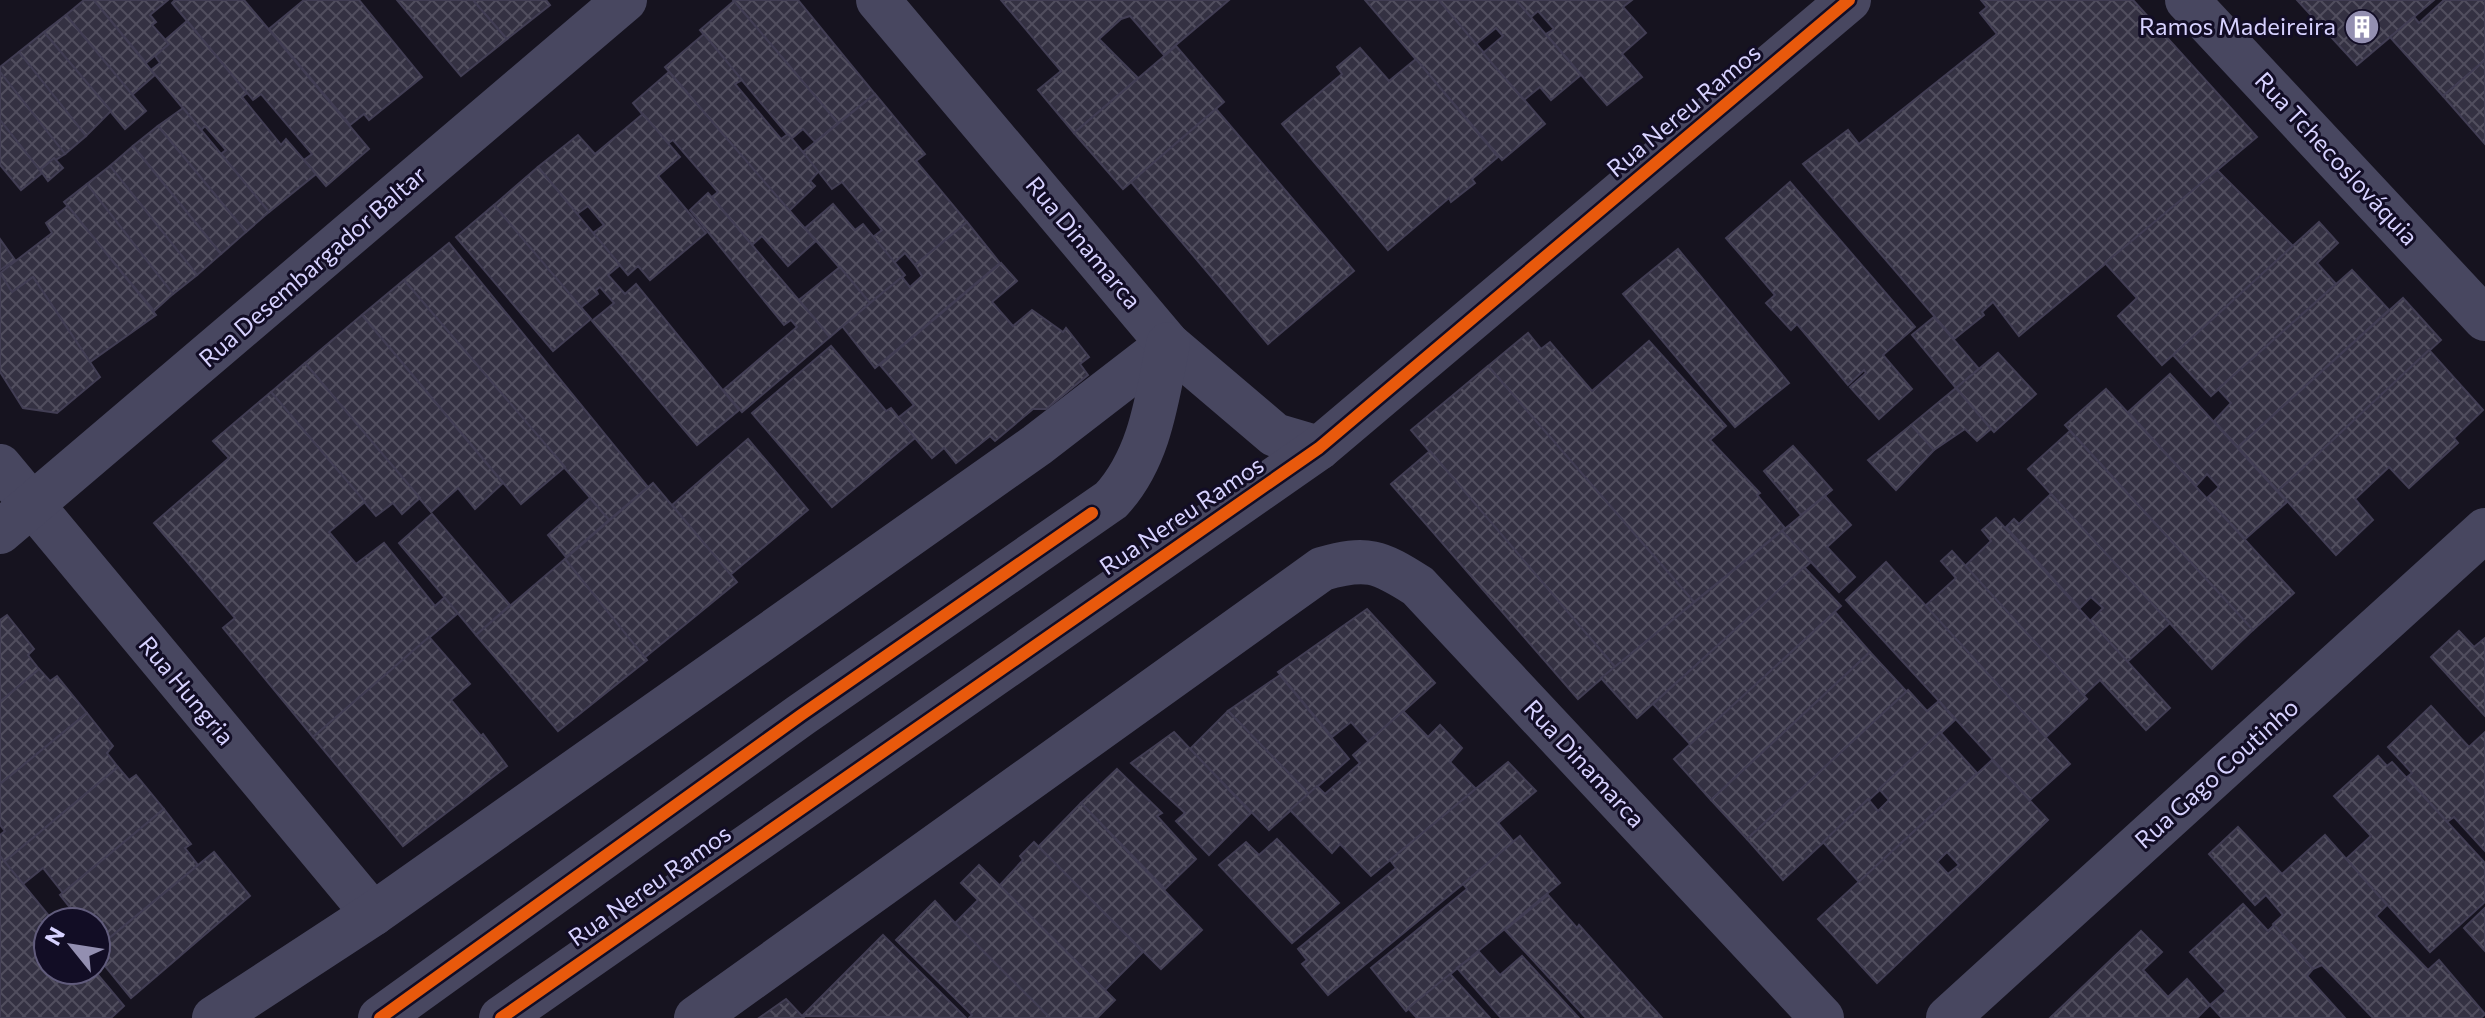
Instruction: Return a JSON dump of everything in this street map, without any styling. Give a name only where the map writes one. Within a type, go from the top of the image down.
[{"type":"street","name":"Rua Desembargador Baltar","points":[[16,520],[625,0]]},
{"type":"street","name":"Rua Dinamarca","points":[[878,0],[1168,344],[1275,435],[1319,448]]},
{"type":"street","name":"Rua Nereu Ramos","points":[[501,1018],[1141,569],[1319,448],[1849,0]]},
{"type":"street","name":"Rua Tchecoslováquia","points":[[2187,0],[2485,319]]},
{"type":"street","name":"Rua Nereu Ramos","points":[[380,1018],[801,715],[1092,513],[1123,487],[1150,435],[1168,344]]},
{"type":"street","points":[[214,1018],[373,914],[1037,445],[1168,344]]},
{"type":"street","name":"Rua Hungria","points":[[0,466],[16,520],[373,914]]},
{"type":"street","name":"Rua Gago Coutinho","points":[[1948,1018],[2485,530]]},
{"type":"street","name":"Rua Dinamarca","points":[[696,1018],[1322,569],[1356,559],[1384,564],[1418,586],[1822,1018]]},
{"type":"building","points":[[84,0],[94,0],[155,75],[132,95],[66,15]]},
{"type":"building","points":[[94,0],[168,0],[150,15],[156,22],[152,25],[169,44],[146,63]]},
{"type":"building","points":[[175,0],[244,0],[369,149],[326,186],[304,160],[312,154],[261,94],[253,100],[172,3]]},
{"type":"building","points":[[304,0],[359,0],[422,77],[369,120],[364,114],[350,125],[269,29]]},
{"type":"building","points":[[397,0],[473,0],[507,39],[461,76]]},
{"type":"building","points":[[473,0],[546,0],[550,5],[507,39]]},
{"type":"building","points":[[733,0],[798,0],[875,94],[838,123]]},
{"type":"building","points":[[1001,0],[1229,0],[1164,55],[1130,16],[1121,19],[1099,39],[1138,78],[1074,133],[1038,90],[1061,71]]},
{"type":"building","points":[[1365,0],[1439,0],[1545,124],[1502,160]]},
{"type":"building","points":[[1439,0],[1516,0],[1581,75],[1551,100],[1540,87],[1524,100],[1483,53],[1503,36],[1496,28],[1476,44]]},
{"type":"building","points":[[1516,0],[1632,0],[1623,7],[1646,33],[1622,54],[1642,77],[1607,105],[1546,34],[1554,29],[1538,11],[1531,17]]},
{"type":"building","points":[[1981,0],[2133,0],[2257,137],[2019,336],[1993,302],[1982,312],[1984,315],[1954,339],[1803,164],[1848,130],[1859,144],[1997,34],[1980,13],[1987,7]]},
{"type":"building","name":"Ramos Madeireira","points":[[2297,0],[2434,0],[2357,65]]},
{"type":"building","points":[[2444,0],[2485,0],[2485,60],[2443,96],[2390,37],[2414,17],[2419,23]]},
{"type":"building","points":[[734,1],[838,123],[815,142],[803,129],[791,139],[700,30]]},
{"type":"building","points":[[66,15],[146,111],[125,129],[44,32]]},
{"type":"building","points":[[187,21],[247,93],[242,97],[281,145],[286,139],[316,174],[269,212],[221,154],[226,150],[205,126],[201,130],[151,70],[160,63],[155,56],[169,44],[165,40]]},
{"type":"building","points":[[44,32],[111,111],[86,136],[19,52]]},
{"type":"building","points":[[704,34],[742,80],[735,84],[781,139],[788,134],[819,171],[810,181],[815,186],[789,211],[665,67]]},
{"type":"building","points":[[1176,46],[1224,102],[1123,189],[1074,133]]},
{"type":"building","points":[[1360,48],[1389,81],[1416,59],[1498,157],[1472,179],[1475,183],[1451,202],[1449,198],[1388,250],[1282,124],[1342,74],[1337,67]]},
{"type":"building","points":[[19,52],[86,136],[65,154],[0,72],[0,67]]},
{"type":"building","points":[[2485,60],[2485,144],[2443,96]]},
{"type":"building","points":[[0,72],[65,154],[40,170],[0,120]]},
{"type":"building","points":[[669,72],[816,241],[788,266],[762,236],[752,245],[712,197],[718,192],[673,140],[667,144],[633,103]]},
{"type":"building","points":[[875,94],[925,154],[916,161],[967,222],[915,265],[905,253],[894,263],[873,237],[882,230],[842,182],[832,189],[803,152]]},
{"type":"building","points":[[183,108],[269,212],[246,232],[158,126]]},
{"type":"building","points":[[1216,109],[1354,271],[1268,344],[1131,182]]},
{"type":"building","points":[[643,114],[680,157],[658,176],[706,233],[650,280],[638,266],[628,275],[593,233],[604,225],[588,206],[577,214],[538,167],[578,135],[595,154]]},
{"type":"building","points":[[0,120],[42,173],[21,190],[0,165]]},
{"type":"building","points":[[158,126],[246,232],[221,254],[133,146]]},
{"type":"building","points":[[133,146],[221,254],[197,275],[110,166]]},
{"type":"building","points":[[54,158],[63,168],[48,181],[40,170]]},
{"type":"building","points":[[110,166],[197,275],[173,294],[87,184]]},
{"type":"building","points":[[538,167],[620,265],[608,275],[625,294],[636,284],[739,410],[697,445],[592,321],[614,303],[600,287],[596,290],[598,294],[580,308],[494,205]]},
{"type":"building","points":[[2217,170],[2293,246],[2162,365],[2118,316],[2137,298],[2105,263]]},
{"type":"building","points":[[1790,182],[1915,327],[1883,355],[1912,389],[1879,419],[1850,387],[1866,373],[1864,370],[1848,385],[1797,324],[1791,330],[1766,303],[1775,295],[1726,238]]},
{"type":"building","points":[[87,184],[173,294],[154,311],[64,202]]},
{"type":"building","points":[[708,193],[830,337],[742,412],[723,390],[797,327],[791,320],[784,325],[690,210]]},
{"type":"building","points":[[833,204],[855,230],[863,224],[905,275],[870,303],[805,228]]},
{"type":"building","points":[[494,205],[591,319],[553,351],[456,237]]},
{"type":"building","points":[[68,206],[156,315],[90,362],[33,277],[12,292],[0,273],[52,233],[46,223]]},
{"type":"building","points":[[967,222],[1000,263],[875,368],[842,326],[902,277],[910,287],[922,276],[915,265]]},
{"type":"building","points":[[2319,222],[2338,243],[2317,263],[2336,284],[2211,396],[2173,355]]},
{"type":"building","points":[[0,239],[15,260],[0,270]]},
{"type":"building","points":[[449,243],[648,487],[609,520],[404,280]]},
{"type":"building","points":[[1678,249],[1789,383],[1735,427],[1623,294]]},
{"type":"building","points":[[1001,263],[1017,281],[992,302],[1013,326],[1032,310],[1063,332],[1066,328],[1089,357],[1080,364],[1088,375],[1046,409],[1033,409],[995,441],[990,436],[956,463],[944,448],[932,458],[898,418],[914,405],[880,365]]},
{"type":"building","points":[[840,267],[870,303],[830,337],[799,300]]},
{"type":"building","points":[[2352,270],[2389,310],[2238,447],[2214,421],[2231,403],[2218,389]]},
{"type":"building","points":[[0,273],[12,292],[33,277],[100,377],[57,413],[23,408],[0,372]]},
{"type":"building","points":[[404,280],[565,467],[521,504],[362,315]]},
{"type":"building","points":[[2403,298],[2441,340],[2278,491],[2238,447]]},
{"type":"building","points":[[362,315],[503,483],[475,509],[458,488],[431,512],[305,363]]},
{"type":"building","points":[[1934,317],[1979,369],[1956,388],[1912,335]]},
{"type":"building","points":[[1528,333],[1541,349],[1550,342],[1592,391],[1649,341],[1726,426],[1710,440],[1760,493],[1757,495],[1785,528],[1694,602],[1488,366]]},
{"type":"building","points":[[831,346],[886,411],[891,408],[915,438],[832,507],[752,413]]},
{"type":"building","points":[[2429,350],[2483,410],[2454,438],[2458,443],[2409,488],[2389,467],[2355,499],[2373,520],[2336,555],[2278,491]]},
{"type":"building","points":[[1998,353],[2036,394],[1994,432],[1956,388]]},
{"type":"building","points":[[305,363],[420,498],[402,514],[393,503],[376,516],[271,392]]},
{"type":"building","points":[[1488,366],[1694,602],[1615,667],[1411,430]]},
{"type":"building","points":[[2170,374],[2287,502],[2245,539],[2207,498],[2219,487],[2207,474],[2196,486],[2128,412]]},
{"type":"building","points":[[1956,388],[1991,429],[1977,441],[1965,429],[1934,450],[1911,425]]},
{"type":"building","points":[[2106,389],[2294,593],[2253,630],[2065,425]]},
{"type":"building","points":[[271,392],[365,502],[329,532],[356,564],[384,543],[435,606],[445,597],[458,613],[313,737],[223,628],[235,618],[154,523],[229,458],[213,441]]},
{"type":"building","points":[[1911,425],[1934,450],[1896,490],[1868,460]]},
{"type":"building","points":[[2070,431],[2253,630],[2212,669],[2028,469]]},
{"type":"building","points":[[748,439],[808,510],[730,575],[672,505]]},
{"type":"building","points":[[1793,446],[1832,490],[1801,515],[1764,471]]},
{"type":"building","points":[[1430,451],[1615,667],[1578,699],[1391,484]]},
{"type":"building","points":[[653,483],[737,582],[644,658],[565,559]]},
{"type":"building","points":[[2051,494],[2170,623],[2127,662],[2090,621],[2103,608],[2091,597],[2080,608],[2006,527],[2014,519],[2019,524]]},
{"type":"building","points":[[1825,496],[1851,525],[1827,547],[1855,577],[1839,592],[1782,531]]},
{"type":"building","points":[[590,498],[609,520],[566,557],[548,535]]},
{"type":"building","points":[[432,514],[510,605],[476,635],[399,543]]},
{"type":"building","points":[[1996,518],[2170,708],[2146,730],[2100,680],[2083,696],[1965,566],[1991,541],[1982,530]]},
{"type":"building","points":[[1782,531],[1811,562],[1637,718],[1601,678]]},
{"type":"building","points":[[1952,551],[2087,699],[2046,737],[1925,606],[1956,578],[1941,561]]},
{"type":"building","points":[[565,559],[647,660],[558,731],[476,635]]},
{"type":"building","points":[[1886,562],[2070,764],[2030,800],[1846,600]]},
{"type":"building","points":[[1804,567],[1841,606],[1691,745],[1653,704]]},
{"type":"building","points":[[1367,609],[1435,683],[1369,742],[1351,722],[1332,737],[1278,672]]},
{"type":"building","points":[[1835,612],[1870,652],[1711,800],[1674,759]]},
{"type":"building","points":[[7,615],[34,649],[28,655],[39,669],[0,702],[0,620]]},
{"type":"building","points":[[2459,631],[2474,647],[2485,638],[2485,716],[2431,657]]},
{"type":"building","points":[[429,637],[470,684],[451,700],[481,736],[483,734],[507,766],[403,846],[313,737]]},
{"type":"building","points":[[1870,652],[1907,692],[1747,839],[1711,800]]},
{"type":"building","points":[[39,669],[50,681],[57,676],[87,713],[0,784],[0,702]]},
{"type":"building","points":[[1280,675],[1349,759],[1309,794],[1228,711]]},
{"type":"building","points":[[1908,690],[1927,711],[1939,701],[1955,720],[1783,880],[1747,839]]},
{"type":"building","points":[[2431,706],[2469,747],[2485,732],[2485,851],[2454,817],[2447,822],[2407,777],[2412,773],[2388,747]]},
{"type":"building","points":[[1228,711],[1309,794],[1269,830],[1190,749]]},
{"type":"building","points":[[1403,711],[1428,737],[1440,725],[1462,748],[1450,762],[1476,789],[1371,876],[1340,844],[1332,853],[1290,810],[1317,786],[1325,794],[1360,763],[1353,755]]},
{"type":"building","points":[[87,713],[113,746],[107,753],[118,767],[4,862],[0,856],[0,835],[5,831],[0,825],[0,784]]},
{"type":"building","points":[[1174,732],[1251,813],[1209,855],[1176,821],[1185,813],[1131,763]]},
{"type":"building","points":[[1940,732],[1977,773],[1859,882],[1823,842],[1868,799],[1878,811],[1889,800],[1879,789]]},
{"type":"building","points":[[2378,756],[2387,766],[2392,762],[2485,863],[2485,902],[2430,952],[2346,859],[2371,836],[2334,796]]},
{"type":"building","points":[[1992,760],[2048,820],[1877,983],[1818,919]],"holes":[[[1947,852],[1959,865],[1948,874],[1937,862]]]},
{"type":"building","points":[[1508,762],[1536,791],[1498,823],[1514,842],[1328,995],[1302,964],[1307,960],[1298,949],[1396,868],[1390,860]]},
{"type":"building","points":[[118,767],[129,780],[136,775],[164,809],[63,893],[43,868],[23,884],[4,862]]},
{"type":"building","points":[[1117,769],[1162,813],[1157,816],[1196,859],[1165,889],[1081,803]]},
{"type":"building","points":[[1081,803],[1202,930],[1161,969],[1038,847]]},
{"type":"building","points":[[164,809],[191,844],[185,848],[198,865],[112,936],[112,906],[69,906],[60,895]]},
{"type":"building","points":[[2238,827],[2282,874],[2325,835],[2387,905],[2376,916],[2428,970],[2439,960],[2485,1014],[2481,1018],[2373,1018],[2322,965],[2313,969],[2273,924],[2283,915],[2266,895],[2255,905],[2209,854]]},
{"type":"building","points":[[1520,836],[1560,883],[1406,1011],[1371,968],[1467,889],[1463,884]]},
{"type":"building","points":[[1277,839],[1339,903],[1292,943],[1219,865],[1246,842],[1259,855]]},
{"type":"building","points":[[1034,842],[1143,952],[1105,990],[999,886],[1023,860],[1020,856]]},
{"type":"building","points":[[214,852],[250,896],[131,998],[112,975],[112,936]]},
{"type":"building","points":[[0,856],[41,906],[32,906],[32,986],[107,986],[124,1006],[111,1018],[0,1018]]},
{"type":"building","points":[[979,865],[1115,1000],[1097,1018],[1050,1018],[955,923],[978,900],[961,883]]},
{"type":"building","points":[[1548,895],[1662,1018],[1586,1018],[1505,930]]},
{"type":"building","points":[[935,901],[1050,1018],[969,1018],[972,1015],[896,940]]},
{"type":"building","points":[[2243,904],[2268,931],[2274,925],[2313,969],[2307,976],[2345,1018],[2222,1018],[2210,1005],[2226,991],[2190,952]]},
{"type":"building","points":[[2485,908],[2485,951],[2464,928]]},
{"type":"building","points":[[2141,931],[2162,952],[2143,970],[2168,997],[2187,979],[2210,1005],[2197,1018],[2050,1018]]},
{"type":"building","points":[[883,935],[966,1018],[802,1016]]},
{"type":"building","points":[[1479,952],[1500,975],[1522,956],[1579,1018],[1501,1018],[1457,968]]},
{"type":"building","points":[[1450,974],[1490,1018],[1417,1018],[1408,1008]]},
{"type":"building","points":[[786,999],[804,1018],[759,1018]]},
{"type":"cycle path","points":[[501,1018],[1319,448],[1849,0]]},
{"type":"cycle path","points":[[380,1018],[801,715],[1092,513]]},
{"type":"place","name":"Ramos Madeireira","points":[[2362,27]]}]
